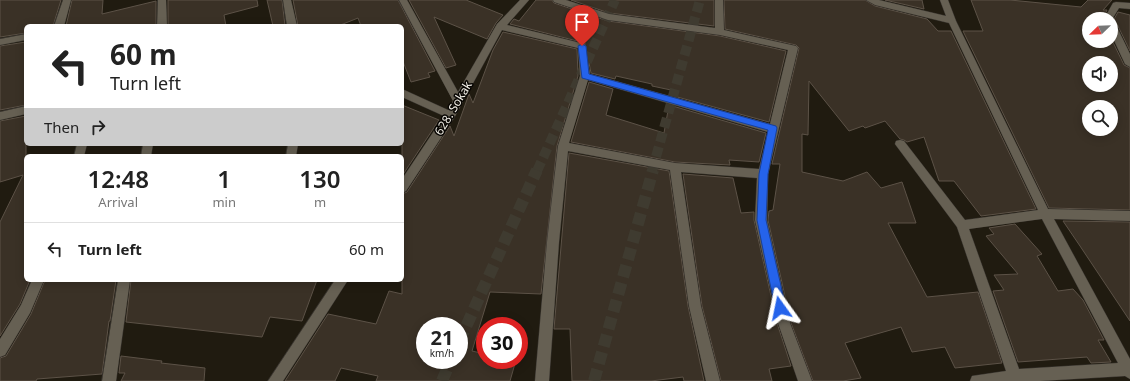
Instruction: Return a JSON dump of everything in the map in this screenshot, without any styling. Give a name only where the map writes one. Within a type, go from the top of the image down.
[{"type":"street","points":[[60,24],[68,0]]},
{"type":"street","points":[[162,0],[162,24]]},
{"type":"street","points":[[287,0],[292,24]]},
{"type":"street","points":[[403,0],[458,101]]},
{"type":"street","name":"628. Sokak","points":[[404,185],[450,115],[500,26],[525,0]]},
{"type":"street","points":[[557,0],[608,17],[720,32],[794,48],[773,128],[763,174],[761,220],[784,322],[805,381]]},
{"type":"street","points":[[719,0],[720,32]]},
{"type":"street","points":[[870,0],[952,21]]},
{"type":"street","points":[[944,0],[952,21],[1045,214],[1129,371],[1015,376],[978,381]]},
{"type":"street","points":[[1112,12],[1116,6],[1130,6]]},
{"type":"street","points":[[500,26],[582,46],[585,76],[562,146],[542,381]]},
{"type":"street","points":[[0,42],[24,37]]},
{"type":"street","points":[[1118,40],[1130,64]]},
{"type":"street","points":[[585,76],[773,128]]},
{"type":"street","points":[[404,94],[450,115]]},
{"type":"street","points":[[0,116],[24,110]]},
{"type":"street","points":[[900,144],[962,225],[1015,376]]},
{"type":"street","points":[[562,146],[675,167],[763,174]]},
{"type":"street","points":[[675,167],[695,306],[713,381]]},
{"type":"street","points":[[962,225],[1045,214],[1130,216]]},
{"type":"street","points":[[0,351],[26,309],[37,282]]},
{"type":"street","points":[[109,381],[124,282]]},
{"type":"street","points":[[275,381],[341,282]]},
{"type":"building","points":[[0,0],[61,0],[54,24],[24,24],[24,33],[0,37]]},
{"type":"building","points":[[72,0],[103,0],[102,14],[156,1],[156,24],[66,24]]},
{"type":"building","points":[[168,0],[257,0],[258,6],[224,15],[226,24],[168,24]]},
{"type":"building","points":[[267,0],[282,0],[285,24],[273,24]]},
{"type":"building","points":[[293,0],[398,0],[435,71],[428,73],[430,77],[411,82],[404,64],[404,24],[360,24],[358,18],[343,24],[298,24]]},
{"type":"building","points":[[409,0],[466,0],[503,15],[496,23],[487,39],[434,17],[456,65],[446,68]]},
{"type":"building","points":[[536,0],[552,0],[554,3],[608,21],[720,36],[786,51],[769,122],[670,95],[671,90],[652,86],[652,84],[616,76],[615,79],[591,73],[585,43],[510,24],[514,19],[519,21]]},
{"type":"building","points":[[571,0],[714,0],[714,26],[609,13]]},
{"type":"building","points":[[724,0],[865,0],[875,6],[927,19],[938,31],[951,31],[1036,209],[981,216],[954,181],[939,181],[924,137],[907,142],[900,139],[885,121],[865,128],[863,126],[849,131],[809,81],[808,135],[802,134],[802,172],[843,181],[867,172],[881,188],[902,182],[916,223],[888,223],[927,297],[978,292],[1002,363],[955,368],[945,347],[912,352],[901,327],[845,343],[861,378],[843,381],[813,381],[791,323],[768,220],[769,211],[773,210],[780,164],[772,164],[799,48],[796,45],[725,29]]},
{"type":"building","points":[[885,0],[922,0],[924,9]]},
{"type":"building","points":[[971,0],[1010,0],[1081,7],[1088,0],[1112,0],[1103,10],[1107,10],[1106,12],[1082,12],[1082,48],[1116,48],[1124,65],[1130,68],[1130,210],[1049,208],[963,31],[983,31]]},
{"type":"building","points":[[1118,12],[1130,15],[1130,51],[1118,26]]},
{"type":"building","points":[[503,32],[577,49],[578,76],[557,146],[541,294],[490,292],[482,317],[476,317],[476,338],[472,351],[476,352],[476,369],[513,369],[510,381],[376,381],[378,376],[341,368],[335,381],[285,381],[328,314],[376,324],[389,291],[402,294],[402,282],[404,282],[404,193],[407,192],[450,126],[454,136],[469,94],[473,103],[493,50]]},
{"type":"building","points":[[24,42],[24,105],[0,110],[0,46]]},
{"type":"building","points":[[589,82],[613,89],[606,115],[664,133],[669,105],[766,133],[759,162],[729,160],[730,165],[675,162],[571,142]]},
{"type":"building","points":[[404,106],[439,120],[404,173],[404,154],[402,154],[402,146],[404,146]]},
{"type":"building","points":[[24,116],[24,146],[26,146],[26,154],[24,154],[24,282],[29,282],[20,304],[0,336],[0,222],[23,175],[0,182],[0,121]]},
{"type":"building","points":[[569,153],[669,171],[688,306],[704,381],[684,381],[683,377],[651,381],[572,381],[570,329],[554,329]]},
{"type":"building","points":[[683,174],[733,178],[741,213],[754,212],[754,220],[777,323],[791,366],[769,369],[772,381],[721,381],[702,306]]},
{"type":"building","points":[[1063,221],[1130,222],[1130,321],[1080,246]]},
{"type":"building","points":[[1015,224],[1042,254],[1037,256],[1058,291],[1073,289],[1083,300],[1104,340],[1098,340],[1111,362],[1091,363],[1087,357],[1018,362],[993,291],[1004,290],[994,275],[1018,274],[986,236],[994,234],[989,228]]},
{"type":"building","points":[[44,282],[116,282],[102,374],[37,379],[36,381],[0,381],[0,358],[6,356],[31,314]]},
{"type":"building","points":[[131,282],[316,282],[302,321],[270,317],[262,337],[126,322]]},
{"type":"building","points":[[121,356],[162,361],[161,363],[205,368],[204,381],[121,381],[125,373],[119,373]]},
{"type":"tunnel","points":[[537,171],[615,0]]},
{"type":"tunnel","points":[[652,171],[700,0]]},
{"type":"tunnel","points":[[468,322],[537,170]]},
{"type":"tunnel","points":[[594,381],[653,170]]},
{"type":"tunnel","points":[[442,381],[447,369]]},
{"type":"route","points":[[582,46],[585,76],[773,128],[763,174],[761,220],[780,308]]}]
